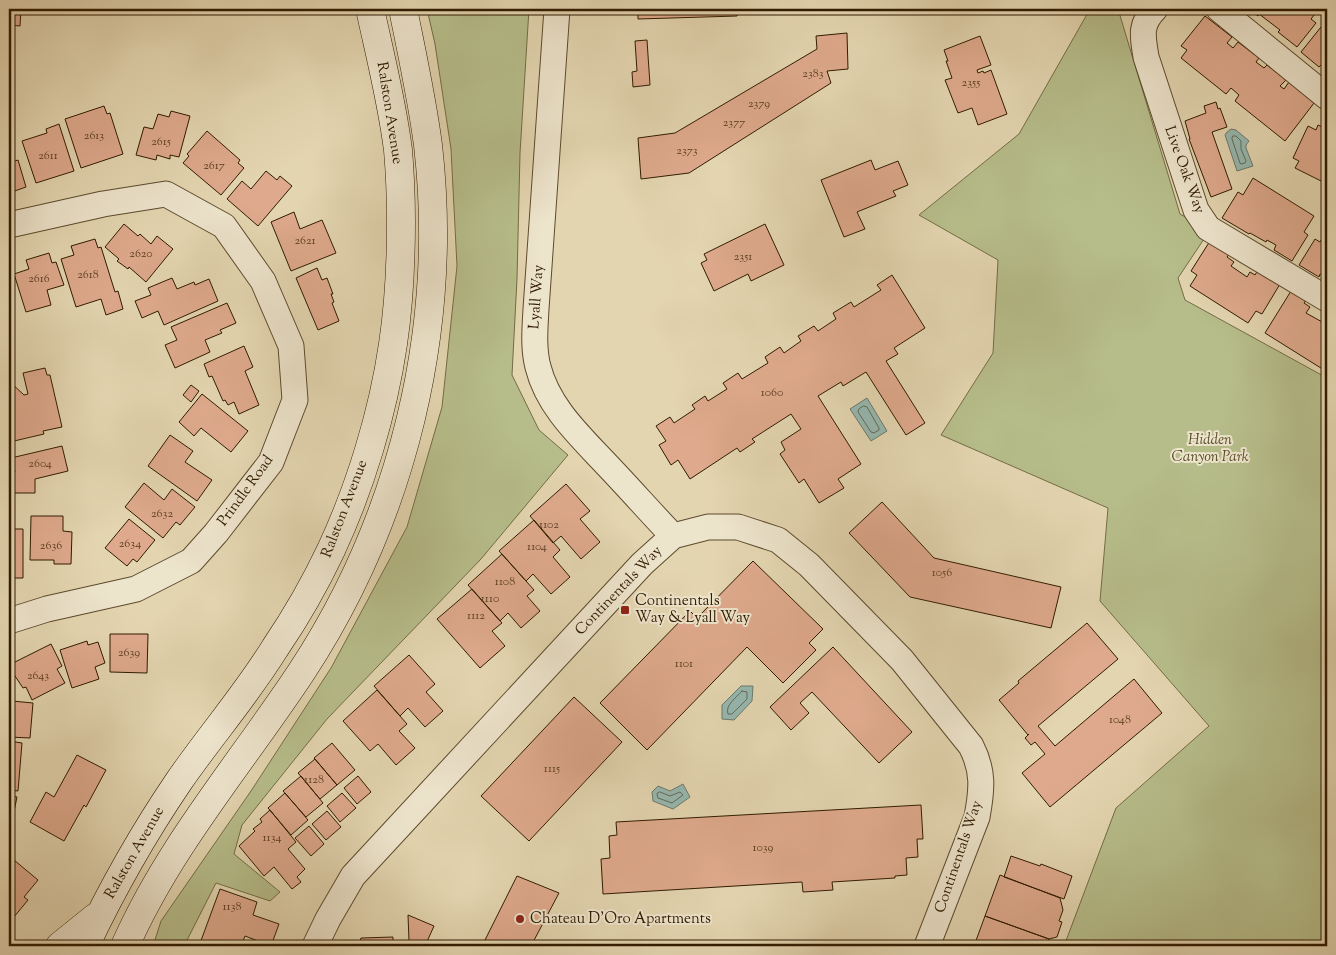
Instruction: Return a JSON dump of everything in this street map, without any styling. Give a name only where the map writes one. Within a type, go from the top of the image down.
[{"type":"main road","name":"Ralston Avenue","points":[[85,946],[124,869],[159,812],[204,746],[274,651],[305,601],[331,550],[369,448],[383,396],[393,346],[401,249],[398,150],[390,100],[370,9]]},
{"type":"main road","points":[[129,942],[178,850],[303,670],[334,618],[359,569],[381,517],[399,464],[414,407],[424,356],[430,305],[433,252],[432,198],[428,146],[421,94],[402,9]]},
{"type":"main road","points":[[60,946],[101,913]]},
{"type":"street","name":"Lyall Way","points":[[556,9],[536,309],[535,345],[538,367],[545,387],[558,411],[673,536]]},
{"type":"street","name":"Live Oak Way","points":[[1155,9],[1144,23],[1142,33],[1146,57],[1196,210],[1208,228],[1327,299]]},
{"type":"street","points":[[1218,9],[1327,97]]},
{"type":"street","name":"Prindle Road","points":[[9,225],[103,204],[166,194],[224,226],[263,281],[291,346],[295,400],[271,462],[216,533],[191,561],[136,589],[47,609],[9,621]]},
{"type":"street","name":"Continentals Way","points":[[315,946],[353,876],[611,597],[642,564],[673,536],[708,527],[738,527],[778,540],[809,565],[902,660],[971,746],[978,759],[981,795],[977,817],[928,946]]},
{"type":"green space","points":[[427,9],[529,9],[520,153],[517,279],[512,375],[539,430],[568,455],[481,559],[327,719],[242,825],[234,854],[280,892],[270,901],[216,883],[184,946],[153,946],[161,921],[251,791],[331,668],[407,527],[442,407],[457,266],[451,149],[435,44]]},
{"type":"green space","name":"Hidden Canyon Park","points":[[1090,9],[1118,9],[1180,214],[1189,219],[1204,239],[1178,278],[1185,300],[1327,378],[1327,946],[1064,946],[1116,808],[1209,726],[1100,601],[1108,508],[941,435],[993,353],[998,260],[919,215],[1019,134]]},
{"type":"water","points":[[1231,129],[1236,130],[1249,141],[1246,148],[1253,166],[1237,171],[1225,135]]},
{"type":"water","points":[[867,398],[887,431],[871,441],[850,409]]},
{"type":"water","points":[[741,686],[753,686],[752,701],[734,720],[722,719],[722,705]]},
{"type":"water","points":[[683,784],[690,797],[673,809],[653,801],[652,792],[658,786],[670,791]]},
{"type":"building","points":[[9,9],[21,9],[20,26],[9,25]]},
{"type":"building","points":[[638,9],[737,9],[737,16],[638,19]]},
{"type":"building","points":[[750,9],[835,9],[751,14]]},
{"type":"building","points":[[1249,9],[1319,9],[1311,19],[1316,23],[1297,47],[1278,32],[1280,30]]},
{"type":"building","points":[[1205,16],[1232,37],[1227,43],[1233,48],[1238,42],[1259,58],[1256,62],[1264,68],[1267,65],[1286,80],[1280,86],[1284,89],[1289,82],[1314,103],[1285,141],[1235,101],[1239,95],[1231,88],[1226,94],[1181,58],[1187,50],[1181,46]]},
{"type":"building","points":[[1321,27],[1327,30],[1327,70],[1321,65],[1319,67],[1301,52]]},
{"type":"building","points":[[847,33],[848,69],[827,71],[831,83],[689,173],[641,179],[638,138],[675,133],[817,49],[816,36]]},
{"type":"building","points":[[980,36],[991,65],[977,70],[978,73],[991,70],[1007,114],[978,125],[972,108],[958,113],[945,80],[952,78],[944,50]]},
{"type":"building","points":[[647,40],[650,85],[633,87],[632,72],[637,71],[635,41]]},
{"type":"building","points":[[1216,102],[1227,127],[1212,132],[1232,189],[1211,197],[1189,139],[1185,121],[1206,113],[1204,106]]},
{"type":"building","points":[[104,106],[107,114],[110,113],[123,154],[81,168],[65,119]]},
{"type":"building","points":[[171,111],[190,116],[179,157],[170,155],[170,159],[157,155],[156,160],[136,155],[144,127],[153,129],[158,114],[169,117]]},
{"type":"building","points":[[59,124],[74,171],[36,183],[22,141],[47,133],[46,129]]},
{"type":"building","points":[[1318,125],[1327,129],[1327,184],[1295,168],[1299,161],[1293,158],[1308,126],[1316,130]]},
{"type":"building","points":[[207,131],[240,160],[238,163],[244,168],[221,195],[183,163],[189,156],[187,154]]},
{"type":"building","points":[[18,160],[26,187],[9,193],[9,163]]},
{"type":"building","points":[[871,160],[875,170],[898,161],[908,185],[893,191],[896,196],[857,212],[865,229],[844,237],[821,180]]},
{"type":"building","points":[[266,171],[277,180],[280,176],[292,186],[258,226],[227,199],[242,181],[251,189]]},
{"type":"building","points":[[1253,178],[1314,216],[1304,232],[1308,235],[1292,261],[1274,250],[1276,245],[1249,234],[1222,218],[1238,192],[1243,195]]},
{"type":"building","points":[[294,212],[300,229],[322,220],[336,253],[291,271],[271,222]]},
{"type":"building","points":[[124,224],[151,244],[157,236],[173,249],[146,282],[129,267],[128,269],[117,261],[119,259],[105,247]]},
{"type":"building","points":[[765,224],[784,265],[751,281],[748,274],[714,291],[701,263],[707,260],[704,254]]},
{"type":"building","points":[[1327,230],[1327,278],[1320,274],[1319,277],[1299,265],[1315,239],[1320,242]]},
{"type":"building","points":[[95,239],[98,248],[101,247],[115,292],[118,291],[123,309],[106,315],[101,299],[76,307],[61,259],[74,255],[71,246]]},
{"type":"building","points":[[1210,241],[1230,253],[1227,257],[1234,262],[1231,266],[1247,277],[1250,272],[1255,275],[1258,270],[1280,284],[1262,314],[1256,311],[1248,323],[1190,286],[1197,275],[1191,271]]},
{"type":"building","points":[[49,253],[52,263],[56,262],[64,285],[47,290],[51,305],[26,312],[14,274],[29,269],[26,260]]},
{"type":"building","points":[[317,268],[322,280],[327,278],[333,294],[331,294],[334,302],[332,303],[339,321],[318,330],[296,278]]},
{"type":"building","points":[[892,275],[925,328],[894,348],[898,354],[886,361],[925,423],[906,435],[866,372],[843,386],[841,382],[818,396],[861,464],[838,479],[844,488],[819,503],[804,479],[799,483],[780,454],[785,450],[781,442],[801,429],[791,414],[752,439],[755,442],[740,452],[737,448],[690,479],[678,460],[671,465],[659,445],[666,441],[656,426],[670,417],[674,423],[695,409],[692,405],[705,396],[708,401],[727,389],[723,383],[738,373],[742,379],[768,363],[765,357],[780,347],[784,353],[801,341],[798,336],[814,326],[818,331],[836,319],[833,313],[851,302],[854,307],[881,290],[877,285]]},
{"type":"building","points":[[172,278],[177,289],[194,282],[195,285],[209,279],[218,301],[164,325],[158,311],[142,318],[135,301],[151,295],[148,288]]},
{"type":"building","points":[[1291,291],[1306,300],[1304,303],[1310,307],[1306,313],[1324,323],[1327,318],[1327,365],[1324,370],[1265,333]]},
{"type":"building","points":[[227,303],[236,323],[220,330],[222,333],[205,340],[210,352],[175,368],[165,345],[177,340],[171,327]]},
{"type":"building","points":[[244,346],[253,367],[245,371],[259,405],[239,414],[234,402],[228,405],[225,400],[223,401],[212,376],[209,377],[204,364]]},
{"type":"building","points":[[45,368],[47,375],[50,375],[62,427],[43,431],[44,434],[14,441],[9,415],[9,381],[24,395],[28,394],[23,373]]},
{"type":"building","points":[[191,385],[199,391],[191,402],[183,395]]},
{"type":"building","points":[[202,394],[248,431],[231,452],[201,428],[194,436],[179,422]]},
{"type":"building","points":[[170,435],[193,451],[185,462],[212,480],[197,501],[148,466]]},
{"type":"building","points":[[62,446],[68,471],[35,479],[35,493],[9,493],[9,472],[15,472],[11,458]]},
{"type":"building","points":[[144,483],[164,500],[172,489],[195,507],[180,525],[176,522],[163,538],[125,507]]},
{"type":"building","points":[[566,484],[590,511],[580,519],[600,542],[581,559],[561,536],[553,543],[530,516]]},
{"type":"building","points":[[882,502],[934,558],[1061,587],[1051,628],[910,597],[849,533]]},
{"type":"building","points":[[31,516],[63,516],[63,531],[72,532],[71,564],[54,564],[54,560],[30,560]]},
{"type":"building","points":[[129,519],[155,540],[137,562],[133,559],[127,566],[105,548]]},
{"type":"building","points":[[534,520],[560,550],[553,557],[570,577],[551,594],[533,574],[526,581],[499,551]]},
{"type":"building","points":[[9,529],[23,529],[23,578],[9,578]]},
{"type":"building","points":[[502,554],[534,590],[527,596],[540,611],[521,628],[508,613],[500,621],[468,585]]},
{"type":"building","points":[[753,561],[823,629],[809,643],[816,650],[783,683],[747,647],[647,750],[600,703],[690,611],[697,618]]},
{"type":"building","points":[[472,589],[502,623],[492,631],[505,646],[480,668],[437,619]]},
{"type":"building","points":[[1087,623],[1118,659],[1038,726],[1055,746],[1134,679],[1162,713],[1050,807],[1022,773],[1045,754],[1035,742],[1031,745],[1025,738],[1028,735],[999,700],[1019,683],[1018,681]]},
{"type":"building","points":[[110,634],[148,634],[147,673],[110,672]]},
{"type":"building","points":[[87,641],[88,645],[98,642],[105,663],[95,667],[99,679],[72,688],[60,650]]},
{"type":"building","points":[[51,644],[62,666],[57,669],[65,683],[32,700],[26,687],[23,688],[9,665]]},
{"type":"building","points":[[833,647],[912,732],[879,763],[812,692],[800,703],[809,713],[791,730],[770,707]]},
{"type":"building","points":[[409,655],[435,684],[426,692],[443,711],[425,727],[408,708],[400,716],[374,686]]},
{"type":"building","points":[[9,681],[14,682],[12,701],[33,703],[30,738],[9,737]]},
{"type":"building","points":[[377,690],[407,724],[399,731],[415,748],[396,765],[378,744],[370,751],[343,721]]},
{"type":"building","points":[[574,697],[622,742],[529,841],[481,796]]},
{"type":"building","points":[[9,741],[22,743],[18,791],[9,790]]},
{"type":"building","points":[[332,743],[355,770],[337,785],[314,758]]},
{"type":"building","points":[[77,755],[106,770],[86,807],[84,805],[64,841],[30,822],[46,792],[54,797]]},
{"type":"building","points":[[315,759],[337,785],[320,799],[298,773]]},
{"type":"building","points":[[301,776],[323,803],[306,817],[283,791]]},
{"type":"building","points":[[358,776],[371,792],[357,804],[344,788]]},
{"type":"building","points":[[285,793],[308,820],[291,835],[268,808]]},
{"type":"building","points":[[342,793],[356,808],[340,822],[327,806]]},
{"type":"building","points":[[9,795],[17,797],[9,836]]},
{"type":"building","points":[[921,805],[923,839],[917,839],[918,857],[906,858],[907,875],[895,876],[895,878],[832,882],[833,890],[803,892],[802,882],[603,894],[601,859],[610,858],[609,836],[617,835],[616,822]]},
{"type":"building","points":[[270,810],[296,842],[288,849],[305,869],[297,877],[301,882],[292,889],[274,867],[264,876],[239,846],[255,831],[253,829],[262,822],[260,819]]},
{"type":"building","points":[[327,811],[341,827],[326,840],[312,824]]},
{"type":"building","points":[[309,826],[324,844],[311,856],[295,838]]},
{"type":"building","points":[[1011,856],[1040,866],[1041,864],[1072,876],[1064,899],[1004,877]]},
{"type":"building","points":[[14,860],[38,880],[24,897],[28,900],[9,923],[9,862],[11,864]]},
{"type":"building","points":[[1000,875],[1060,898],[1063,910],[1059,921],[1062,922],[1057,937],[1049,939],[985,916]]},
{"type":"building","name":"Chateau D'Oro Apartments","points":[[517,876],[559,893],[531,946],[482,946]]},
{"type":"building","points":[[220,889],[257,902],[253,915],[279,924],[271,946],[245,936],[241,946],[199,946]]},
{"type":"building","points":[[408,915],[434,926],[425,946],[409,941]]},
{"type":"building","points":[[985,916],[1049,939],[1046,946],[974,946]]},
{"type":"building","points":[[393,937],[393,946],[358,946],[361,938]]},
{"type":"waterway","points":[[1326,946],[1327,942]]},
{"type":"place","name":"Continentals Way & Lyall Way","points":[[625,610]]},
{"type":"place","name":"Chateau D'Oro Apartments","points":[[520,919]]}]
